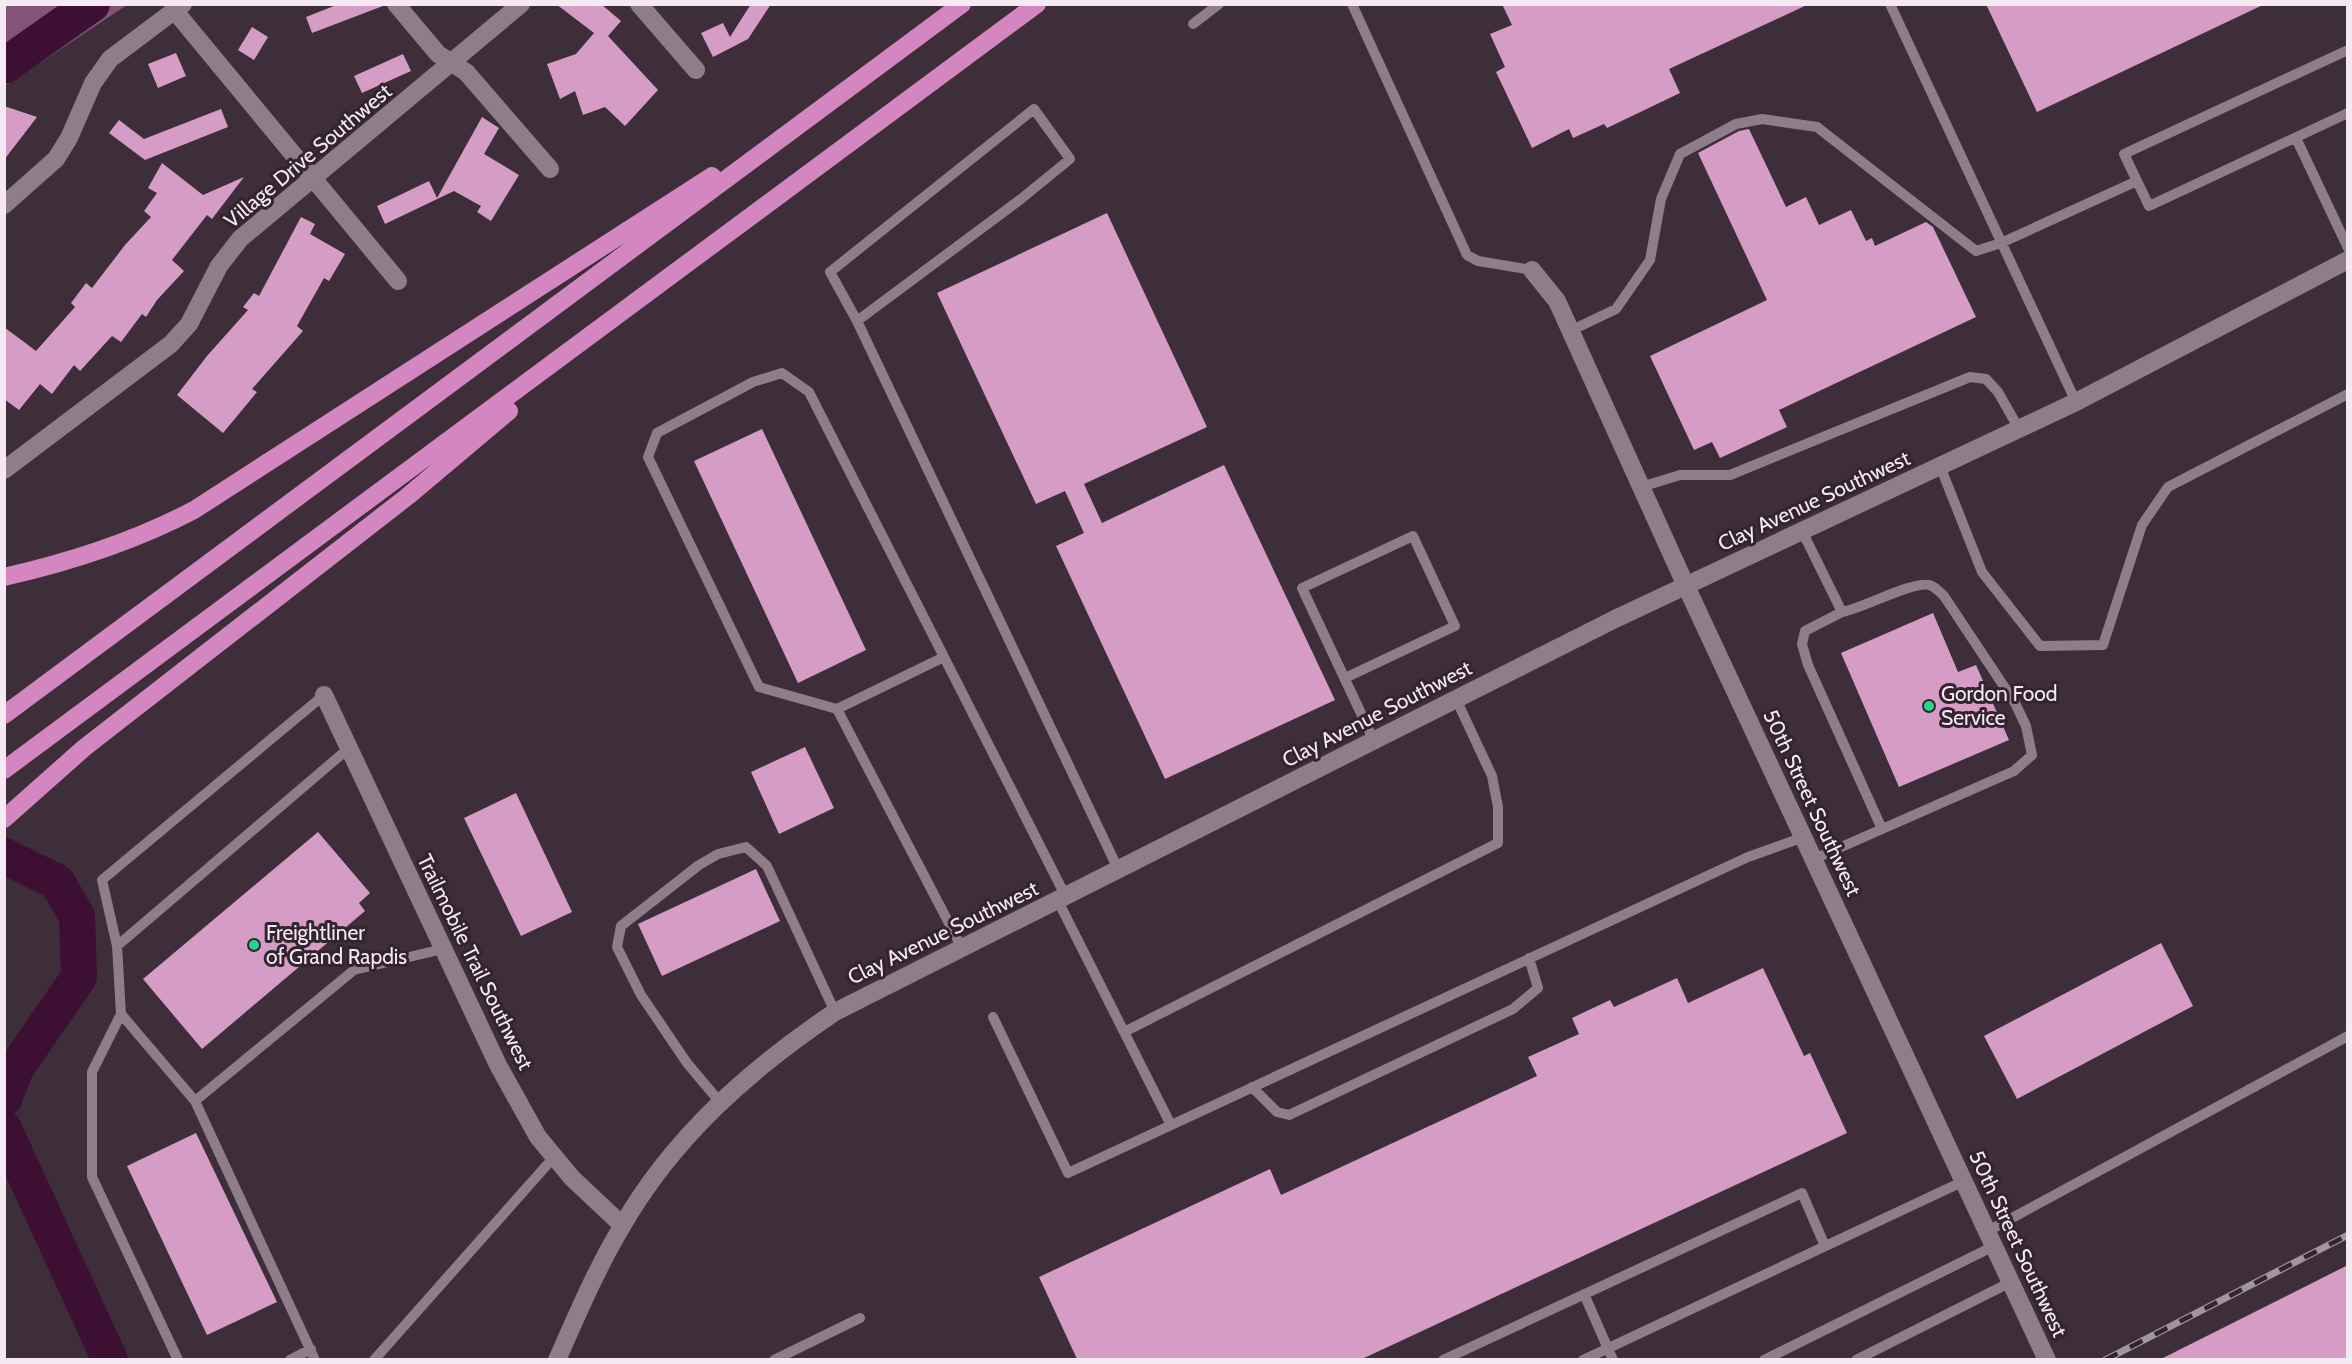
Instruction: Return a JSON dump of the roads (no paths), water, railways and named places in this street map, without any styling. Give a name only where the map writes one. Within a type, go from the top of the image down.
[{"type":"highway","points":[[4,715],[962,4]]},
{"type":"highway","points":[[4,770],[1037,4]]},
{"type":"highway","points":[[4,577],[66,561],[128,541],[202,506],[852,86]]},
{"type":"highway","points":[[4,819],[84,748],[408,496],[640,300]]},
{"type":"street","points":[[396,4],[438,54],[466,72],[550,169]]},
{"type":"street","points":[[639,4],[696,70]]},
{"type":"street","name":"Village Drive Southwest","points":[[4,470],[171,344],[195,316],[212,277],[240,239],[453,64],[518,5]]},
{"type":"street","points":[[4,205],[56,159],[69,138],[93,83],[110,59],[178,7],[398,281]]},
{"type":"street","name":"Clay Avenue Southwest","points":[[557,1359],[592,1282],[622,1226],[685,1139],[719,1101],[792,1041],[835,1012],[963,950],[1456,699],[1686,586],[2076,402],[2348,260]]},
{"type":"street","name":"50th Street Southwest","points":[[1532,270],[1557,302],[1686,586],[2047,1359]]},
{"type":"street","name":"Trailmobile Trail Southwest","points":[[324,695],[498,1065],[538,1137],[572,1178],[622,1226]]},
{"type":"lane","points":[[1193,24],[1219,4]]},
{"type":"lane","points":[[1352,4],[1467,255],[1478,261],[1532,270]]},
{"type":"lane","points":[[1890,4],[2076,402]]},
{"type":"lane","points":[[2348,50],[2124,154],[2149,206],[2348,114]]},
{"type":"lane","points":[[857,321],[1021,199],[1070,159],[1034,109],[830,272],[857,321],[1119,870]]},
{"type":"lane","points":[[1570,331],[1616,309],[1650,260],[1661,199],[1680,154],[1736,124],[1762,119],[1817,127],[1976,251],[2001,243],[2137,181]]},
{"type":"lane","points":[[2296,138],[2348,248]]},
{"type":"lane","points":[[944,657],[837,709],[759,687],[648,457],[657,433],[753,382],[782,373],[809,392],[944,657],[1171,1125]]},
{"type":"lane","points":[[1641,487],[1680,475],[1730,475],[1970,377],[1986,379],[1998,392],[2019,429]]},
{"type":"lane","points":[[1940,466],[1982,572],[2040,646],[2103,645],[2142,525],[2168,487],[2348,394]]},
{"type":"lane","points":[[1802,531],[1842,612]]},
{"type":"lane","points":[[1345,678],[1455,626],[1413,536],[1302,588],[1374,741]]},
{"type":"lane","points":[[1814,859],[2014,771],[2032,755],[2026,726],[2015,703],[1944,596],[1930,585],[1917,585],[1857,609],[1842,612],[1805,631],[1802,644],[1808,664],[1882,829]]},
{"type":"lane","points":[[178,1359],[92,1177],[92,1072],[121,1014],[117,946],[102,880],[324,695]]},
{"type":"lane","points":[[1124,1032],[1498,843],[1498,807],[1492,776],[1456,699]]},
{"type":"lane","points":[[837,709],[963,950]]},
{"type":"lane","points":[[117,946],[349,748]]},
{"type":"lane","points":[[993,1017],[1068,1173],[1748,857],[1804,837]]},
{"type":"lane","points":[[719,1101],[687,1063],[640,995],[617,947],[621,926],[699,864],[718,854],[746,847],[767,866],[835,1012]]},
{"type":"lane","points":[[195,1101],[354,970],[443,949]]},
{"type":"lane","points":[[1252,1087],[1278,1112],[1289,1115],[1300,1110],[1513,1009],[1538,988],[1529,958]]},
{"type":"lane","points":[[121,1014],[195,1101],[313,1354],[290,1359]]},
{"type":"lane","points":[[1764,1359],[1991,1239],[2348,1036]]},
{"type":"lane","points":[[374,1359],[554,1157]]},
{"type":"lane","points":[[1583,1359],[1964,1181]]},
{"type":"lane","points":[[1443,1359],[1802,1193],[1825,1246]]},
{"type":"lane","points":[[1856,1359],[2011,1282]]},
{"type":"lane","points":[[1584,1294],[1613,1359]]},
{"type":"lane","points":[[774,1359],[860,1318]]},
{"type":"waterway","points":[[4,66],[92,4]]},
{"type":"waterway","points":[[4,856],[57,882],[77,916],[79,977],[16,1068],[4,1099]]},
{"type":"waterway","points":[[4,1129],[110,1360]]},
{"type":"railway","points":[[2105,1360],[2348,1235]]},
{"type":"place","name":"Gordon Food Service","points":[[1929,706]]},
{"type":"place","name":"Freightliner of Grand Rapdis","points":[[254,945]]}]
